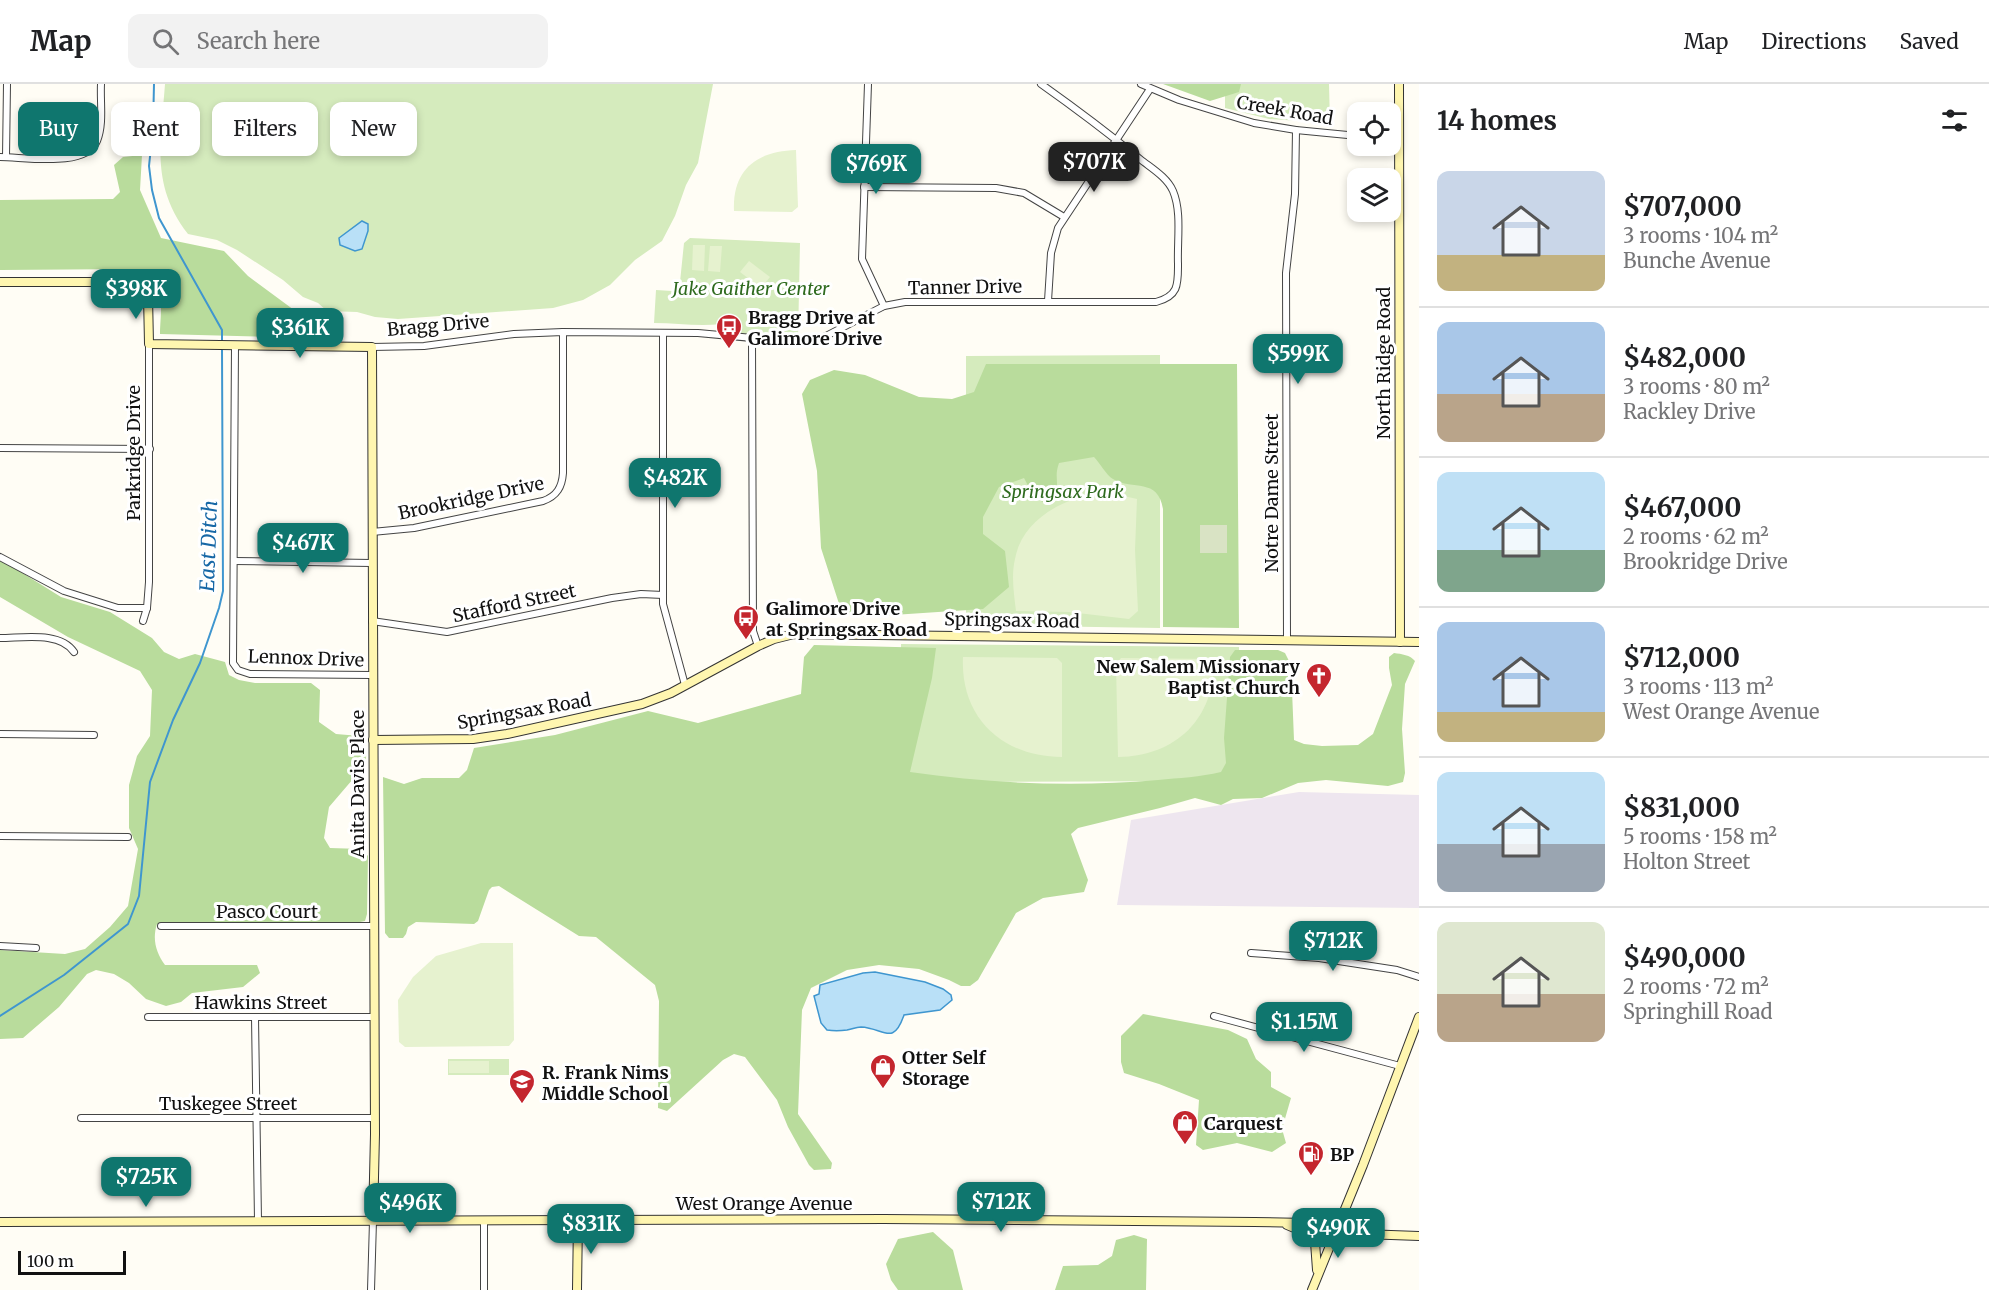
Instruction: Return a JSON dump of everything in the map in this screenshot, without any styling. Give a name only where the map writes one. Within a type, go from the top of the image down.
[{"type":"street","points":[[6,84],[3,157],[72,159],[91,150],[97,142],[100,127],[101,84]]},
{"type":"street","points":[[868,84],[862,259],[884,306]]},
{"type":"street","points":[[1041,84],[1116,140]]},
{"type":"street","name":"Creek Road","points":[[1141,84],[1254,123],[1347,135]]},
{"type":"street","name":"North Ridge Road","points":[[1398,102],[1399,84]]},
{"type":"street","points":[[1048,301],[1051,253],[1058,228],[1150,89]]},
{"type":"street","name":"Notre Dame Street","points":[[1287,640],[1286,273],[1295,194],[1296,130]]},
{"type":"street","name":"Tanner Drive","points":[[514,334],[698,333],[806,343],[825,336],[884,306],[912,301],[1156,302],[1166,300],[1172,294],[1178,281],[1178,215],[1172,189],[1165,180],[1116,140]]},
{"type":"street","name":"North Ridge Road","points":[[1395,156],[1400,642]]},
{"type":"street","points":[[864,187],[996,188],[1024,194],[1064,217]]},
{"type":"street","name":"Parkridge Drive","points":[[0,282],[136,282],[143,286],[148,296],[150,449],[147,608],[143,621]]},
{"type":"street","name":"Brookridge Drive","points":[[372,532],[414,528],[543,501],[554,496],[561,486],[562,479],[563,332]]},
{"type":"street","points":[[663,333],[663,604],[685,685]]},
{"type":"street","name":"Bragg Drive","points":[[149,344],[372,347],[424,345],[514,334]]},
{"type":"street","points":[[752,339],[753,631],[758,646]]},
{"type":"street","points":[[232,345],[234,561],[372,562]]},
{"type":"street","name":"Anita Davis Place","points":[[372,347],[375,1118],[373,1221]]},
{"type":"street","points":[[0,448],[150,449]]},
{"type":"street","points":[[0,557],[64,591],[118,608],[147,608]]},
{"type":"street","name":"Lennox Drive","points":[[234,561],[231,658],[238,670],[250,674],[372,675]]},
{"type":"street","name":"Stafford Street","points":[[372,621],[447,632],[612,598],[641,594],[663,595]]},
{"type":"street","name":"Springsax Road","points":[[373,740],[450,740],[507,734],[642,704],[782,636],[817,634],[1419,642]]},
{"type":"street","points":[[0,638],[55,638],[66,643],[74,652]]},
{"type":"street","points":[[0,734],[94,735]]},
{"type":"street","points":[[0,836],[128,837]]},
{"type":"street","name":"Pasco Court","points":[[161,926],[374,926]]},
{"type":"street","points":[[0,946],[36,948]]},
{"type":"street","points":[[1251,953],[1319,958],[1397,970],[1419,977]]},
{"type":"street","points":[[1214,1016],[1400,1066]]},
{"type":"street","name":"Hawkins Street","points":[[148,1017],[374,1017]]},
{"type":"street","points":[[255,1017],[258,1221]]},
{"type":"street","points":[[1312,1290],[1363,1165],[1419,1017]]},
{"type":"street","name":"Tuskegee Street","points":[[81,1118],[375,1118]]},
{"type":"street","name":"West Orange Avenue","points":[[0,1222],[883,1219],[1277,1222],[1307,1223],[1378,1235],[1419,1236]]},
{"type":"street","points":[[484,1220],[484,1290]]},
{"type":"street","points":[[577,1290],[578,1220]]},
{"type":"street","points":[[371,1290],[373,1221]]},
{"type":"street","points":[[1277,1222],[1301,1230],[1315,1241],[1316,1280]]},
{"type":"shaded area","points":[[1299,792],[1419,795],[1419,908],[1117,905],[1131,820]]},
{"type":"green space","points":[[165,84],[713,84],[698,163],[686,185],[675,216],[662,241],[635,260],[610,285],[583,300],[553,308],[398,319],[375,317],[357,312],[327,311],[318,303],[303,297],[283,280],[237,250],[217,240],[188,234],[168,198],[163,180],[161,156],[200,156],[200,102],[164,102]]},
{"type":"green space","points":[[1163,84],[1241,84],[1239,92],[1210,101]]},
{"type":"green space","points":[[1225,84],[1329,84],[1330,123],[1269,119],[1225,108]]},
{"type":"green space","points":[[796,150],[798,207],[792,212],[734,211],[737,184],[742,174],[750,166],[770,154]]},
{"type":"green space","points":[[142,156],[140,190],[161,238],[224,251],[248,276],[294,310],[311,338],[160,334],[161,301],[158,284],[149,273],[142,270],[0,270],[0,200],[113,199],[120,192],[114,165],[123,157]]},
{"type":"green space","name":"Jake Gaither Center","points":[[690,238],[800,243],[798,339],[781,340],[728,332],[721,324],[654,323],[656,290],[672,291],[680,282],[684,243]]},
{"type":"green space","points":[[693,245],[705,245],[704,271],[692,270]]},
{"type":"green space","points":[[710,246],[722,246],[720,272],[708,271]]},
{"type":"green space","points":[[749,261],[770,277],[761,288],[740,272]]},
{"type":"green space","name":"Springsax Park","points":[[1160,355],[1160,628],[966,625],[966,356]]},
{"type":"green space","points":[[986,364],[1237,364],[1239,628],[1163,627],[1163,509],[1160,499],[1156,492],[1144,486],[1113,479],[1094,457],[1059,463],[1057,487],[1046,503],[1035,499],[1024,478],[999,487],[983,517],[983,534],[1005,551],[1009,587],[983,609],[863,617],[842,613],[821,548],[817,471],[802,394],[810,380],[834,370],[865,375],[919,397],[952,399],[974,392]]},
{"type":"green space","points":[[1098,493],[1137,499],[1135,550],[1138,611],[1129,619],[1069,612],[1016,611],[1013,585],[1014,565],[1019,545],[1026,533],[1035,523],[1058,506]]},
{"type":"green space","points":[[1200,525],[1227,525],[1227,553],[1200,553]]},
{"type":"green space","points":[[0,559],[61,597],[110,612],[152,638],[164,652],[179,659],[195,654],[225,662],[229,675],[239,680],[255,683],[311,683],[320,690],[319,722],[336,734],[360,736],[367,749],[365,765],[329,807],[324,838],[330,848],[362,849],[368,856],[365,921],[157,924],[156,946],[165,965],[257,965],[260,973],[243,987],[192,993],[181,1002],[166,1006],[146,999],[129,983],[114,974],[96,970],[87,974],[59,1007],[23,1038],[0,1039],[0,950],[65,954],[85,949],[110,927],[128,906],[138,849],[129,828],[129,785],[137,756],[150,736],[152,690],[140,671],[68,637],[0,597]]},
{"type":"green space","points":[[901,644],[1239,647],[1238,781],[899,782]]},
{"type":"green space","points":[[814,645],[936,648],[932,678],[910,772],[1002,782],[1065,784],[1158,780],[1221,772],[1226,763],[1224,738],[1230,657],[1235,650],[1278,650],[1285,653],[1291,665],[1294,740],[1304,744],[1322,746],[1358,745],[1373,734],[1392,685],[1389,657],[1394,653],[1403,654],[1415,661],[1405,684],[1402,729],[1405,773],[1403,782],[1388,786],[1326,780],[1298,783],[1262,798],[1233,799],[1221,805],[1195,798],[1078,828],[1071,834],[1088,880],[1084,892],[1043,898],[1016,913],[978,980],[970,986],[961,986],[919,969],[879,965],[847,970],[811,988],[802,1010],[798,1114],[832,1163],[831,1169],[814,1170],[809,1165],[788,1127],[777,1100],[745,1057],[734,1054],[723,1060],[667,1111],[658,1108],[659,1001],[655,985],[596,937],[579,936],[499,886],[489,890],[478,921],[474,924],[416,922],[408,927],[403,938],[389,938],[385,933],[383,777],[404,784],[422,778],[459,778],[467,770],[474,748],[555,735],[648,711],[698,723],[801,694],[804,657]]},
{"type":"green space","points":[[963,657],[1057,658],[1062,663],[1062,757],[1021,750],[989,730],[977,715],[969,698],[964,679]]},
{"type":"green space","points":[[1121,658],[1214,659],[1213,680],[1208,699],[1199,716],[1188,730],[1158,750],[1118,757],[1116,664]]},
{"type":"green space","points":[[481,943],[513,943],[514,1040],[509,1046],[405,1047],[399,1042],[398,1000],[413,977],[436,956]]},
{"type":"green space","points":[[1143,1014],[1228,1030],[1247,1039],[1256,1059],[1271,1072],[1271,1087],[1291,1098],[1282,1129],[1286,1143],[1272,1152],[1237,1143],[1203,1150],[1196,1145],[1199,1100],[1124,1073],[1121,1062],[1121,1036]]},
{"type":"green space","points":[[448,1059],[509,1059],[509,1075],[448,1075]]},
{"type":"green space","points":[[449,1061],[489,1061],[489,1073],[449,1073]]},
{"type":"green space","points":[[933,1232],[953,1250],[963,1290],[898,1290],[891,1280],[886,1264],[898,1239]]},
{"type":"green space","points":[[1134,1235],[1147,1239],[1146,1290],[1055,1290],[1063,1266],[1098,1265],[1112,1256],[1116,1240]]},
{"type":"water","points":[[362,221],[368,224],[368,231],[362,249],[355,251],[340,245],[339,238]]},
{"type":"water","points":[[875,972],[925,982],[943,989],[951,995],[952,1000],[940,1010],[904,1015],[896,1031],[892,1033],[861,1027],[842,1031],[827,1030],[821,1023],[814,996],[819,994],[820,985]]},
{"type":"waterway","name":"East Ditch","points":[[154,84],[149,166],[159,218],[222,330],[222,342]]},
{"type":"waterway","name":"East Ditch","points":[[0,1016],[64,975],[128,924],[139,896],[150,782],[173,720],[200,663],[223,591],[222,348]]},
{"type":"place","name":"Bragg Drive at Galimore Drive","points":[[729,350]]},
{"type":"place","name":"Galimore Drive at Springsax Road","points":[[746,641]]},
{"type":"place","name":"New Salem Missionary Baptist Church","points":[[1319,699]]},
{"type":"place","name":"Otter Self Storage","points":[[883,1090]]},
{"type":"place","name":"R. Frank Nims Middle School","points":[[522,1105]]},
{"type":"place","name":"Carquest","points":[[1185,1146]]},
{"type":"place","name":"BP","points":[[1311,1177]]}]
